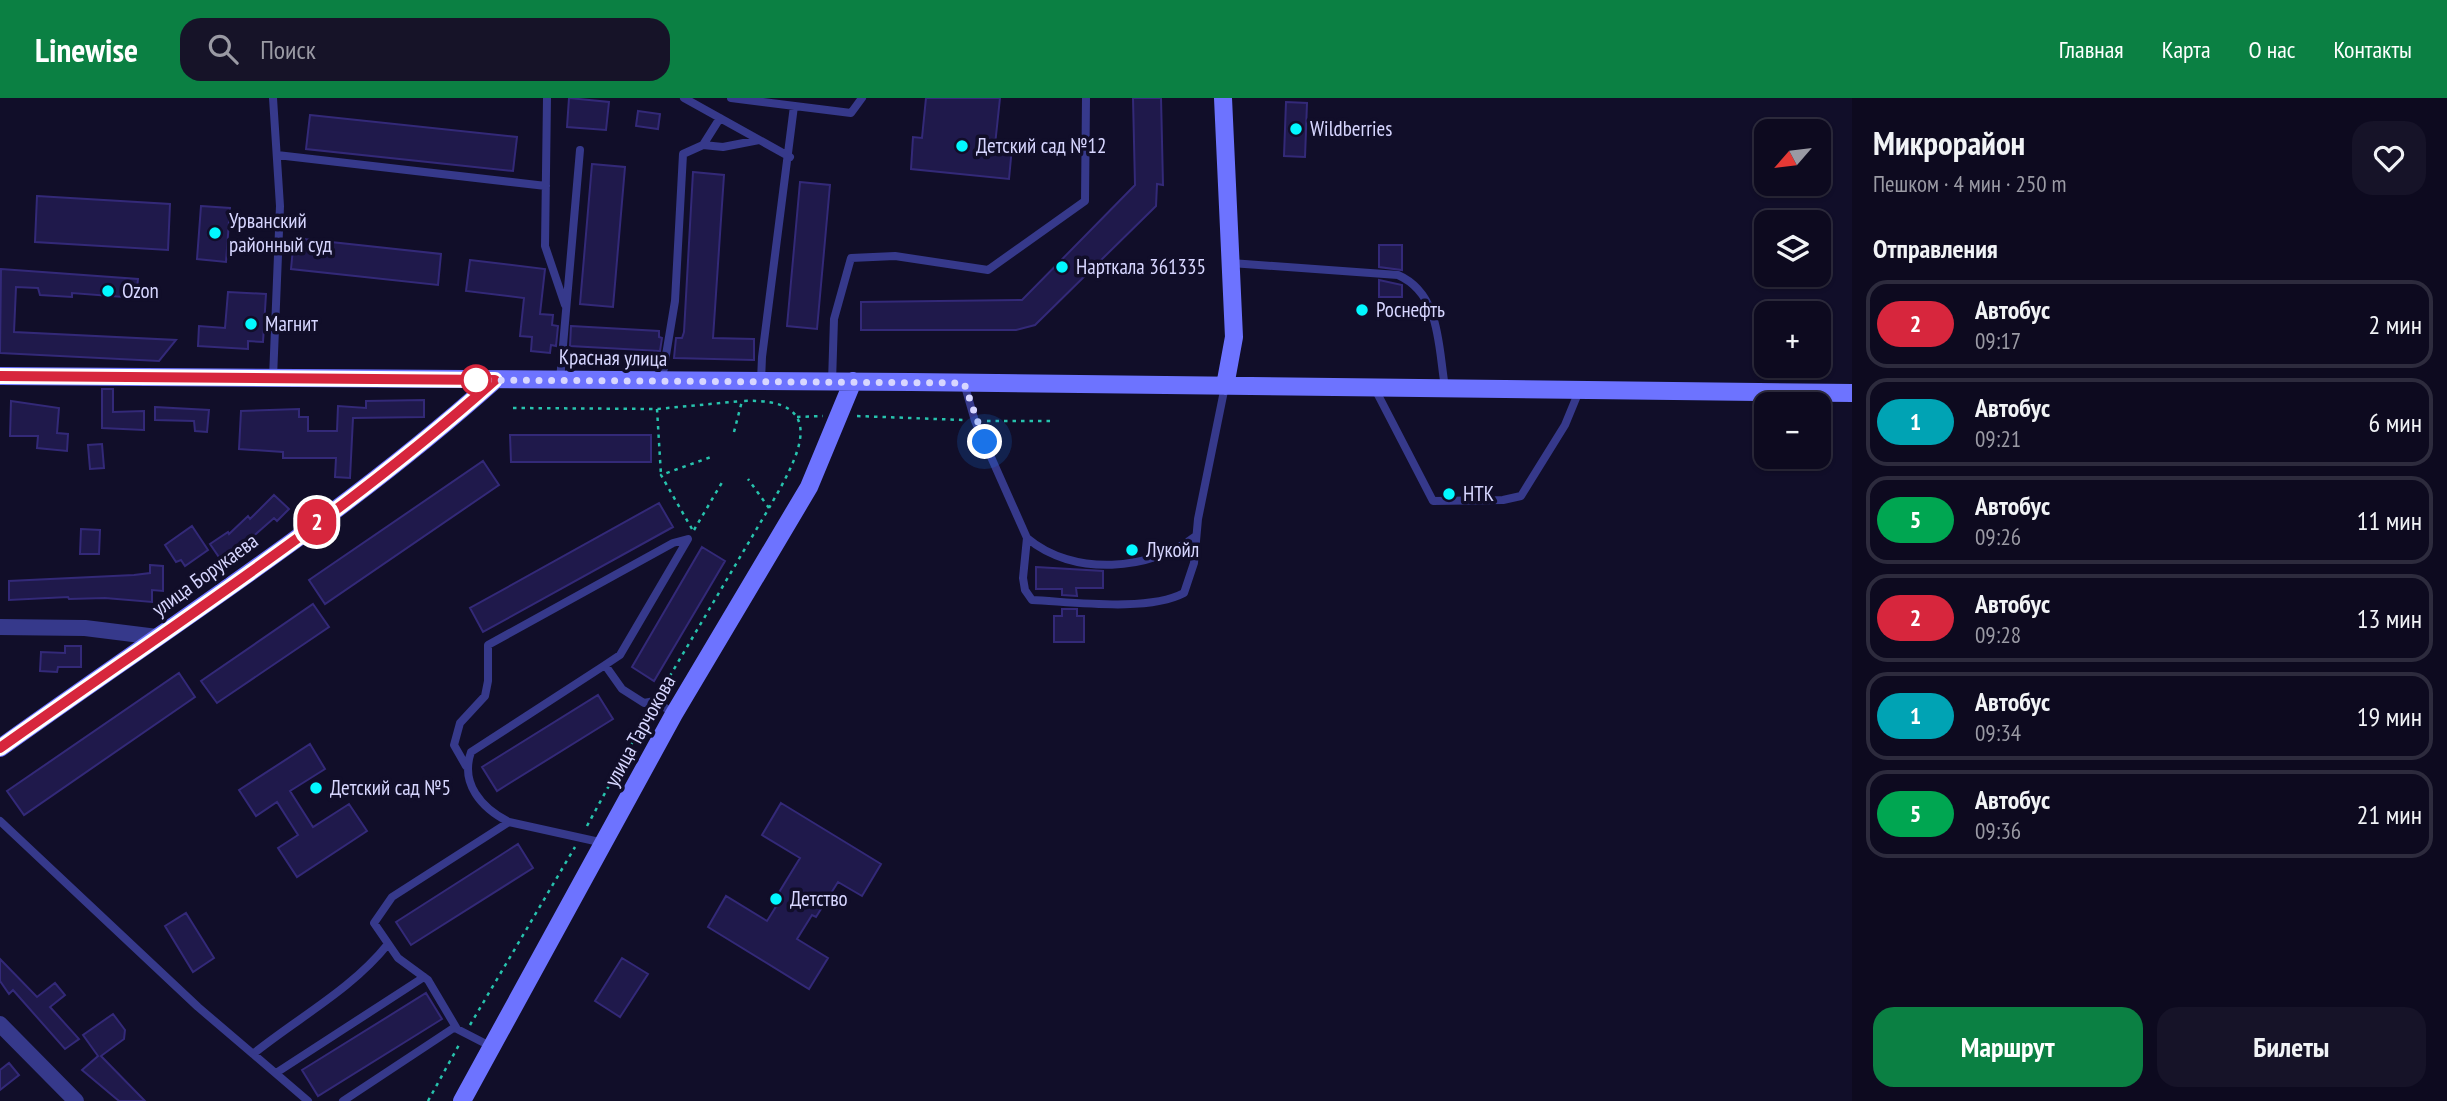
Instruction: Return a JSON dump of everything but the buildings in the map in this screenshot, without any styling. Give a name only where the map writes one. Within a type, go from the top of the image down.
[{"type":"main road","points":[[1223,98],[1234,337],[1225,386]]},
{"type":"main road","name":"Красная улица","points":[[0,376],[1852,393]]},
{"type":"main road","name":"улица Борукаева","points":[[3,741],[157,638],[299,537],[422,442],[495,380]]},
{"type":"main road","name":"улица Тарчокова","points":[[466,1100],[492,1046],[674,714],[809,487],[853,382]]},
{"type":"street","points":[[0,627],[85,628],[157,638]]},
{"type":"street","points":[[0,1024],[76,1101]]},
{"type":"lane","points":[[273,98],[280,206],[279,293],[273,379]]},
{"type":"lane","points":[[547,98],[545,246],[566,308]]},
{"type":"lane","points":[[684,98],[790,157]]},
{"type":"lane","points":[[731,98],[851,113],[862,98]]},
{"type":"lane","points":[[832,382],[835,319],[851,258],[895,256],[988,270],[1022,247],[1085,201],[1086,98]]},
{"type":"lane","points":[[761,383],[794,106]]},
{"type":"lane","points":[[703,145],[720,118]]},
{"type":"lane","points":[[662,382],[675,301],[683,154],[703,145],[723,147],[760,140]]},
{"type":"lane","points":[[560,380],[580,150]]},
{"type":"lane","points":[[277,155],[546,186]]},
{"type":"lane","points":[[1231,263],[1398,275],[1412,281],[1420,287],[1432,314],[1445,390]]},
{"type":"lane","points":[[964,383],[975,421],[1027,537],[1040,548],[1061,558],[1123,564],[1155,559],[1179,549],[1196,536]]},
{"type":"lane","points":[[1027,537],[1023,578],[1025,590],[1032,600],[1167,601],[1184,593],[1194,564],[1196,536],[1225,386]]},
{"type":"lane","points":[[1376,389],[1433,500],[1503,500],[1521,496],[1566,425],[1579,391]]},
{"type":"lane","points":[[466,766],[471,752],[620,655],[690,535]]},
{"type":"lane","points":[[605,843],[509,822],[491,813],[475,795],[466,766],[454,745],[460,723],[485,696],[488,646],[690,535]]},
{"type":"lane","points":[[605,665],[622,689],[644,703],[655,701],[674,714]]},
{"type":"lane","points":[[0,821],[198,1007],[308,1101]]},
{"type":"lane","points":[[492,1046],[455,1027],[424,977],[398,958],[374,923],[392,897],[509,822]]},
{"type":"lane","points":[[253,1054],[299,1017],[334,996],[367,970],[388,944]]},
{"type":"lane","points":[[276,1073],[424,977]]},
{"type":"lane","points":[[343,1101],[455,1027]]},
{"type":"path","points":[[734,432],[742,401]]},
{"type":"path","points":[[428,1101],[580,839],[655,701],[796,461],[799,444],[797,417],[790,407],[780,402],[742,401],[657,409],[513,408]]},
{"type":"path","points":[[657,409],[661,475],[690,535]]},
{"type":"path","points":[[868,416],[1050,421]]},
{"type":"path","points":[[661,475],[711,457]]},
{"type":"path","points":[[690,535],[724,479]]},
{"type":"path","points":[[748,479],[769,508]]},
{"type":"bus line","name":"2","points":[[0,376],[495,380],[422,442],[299,537],[0,748]]},
{"type":"place","name":"Wildberries","points":[[1296,129]]},
{"type":"place","name":"Детский сад №12","points":[[962,146]]},
{"type":"place","name":"Урванский районный суд","points":[[215,233]]},
{"type":"place","name":"Нарткала 361335","points":[[1062,267]]},
{"type":"place","name":"Ozon","points":[[108,291]]},
{"type":"place","name":"Роснефть","points":[[1362,310]]},
{"type":"place","name":"Магнит","points":[[251,324]]},
{"type":"place","name":"НТК","points":[[1449,494]]},
{"type":"place","name":"Лукойл","points":[[1132,550]]},
{"type":"place","name":"Детский сад №5","points":[[316,788]]},
{"type":"place","name":"Детство","points":[[776,899]]},
{"type":"route","points":[[476,380],[964,383],[975,421],[985,442]]}]
